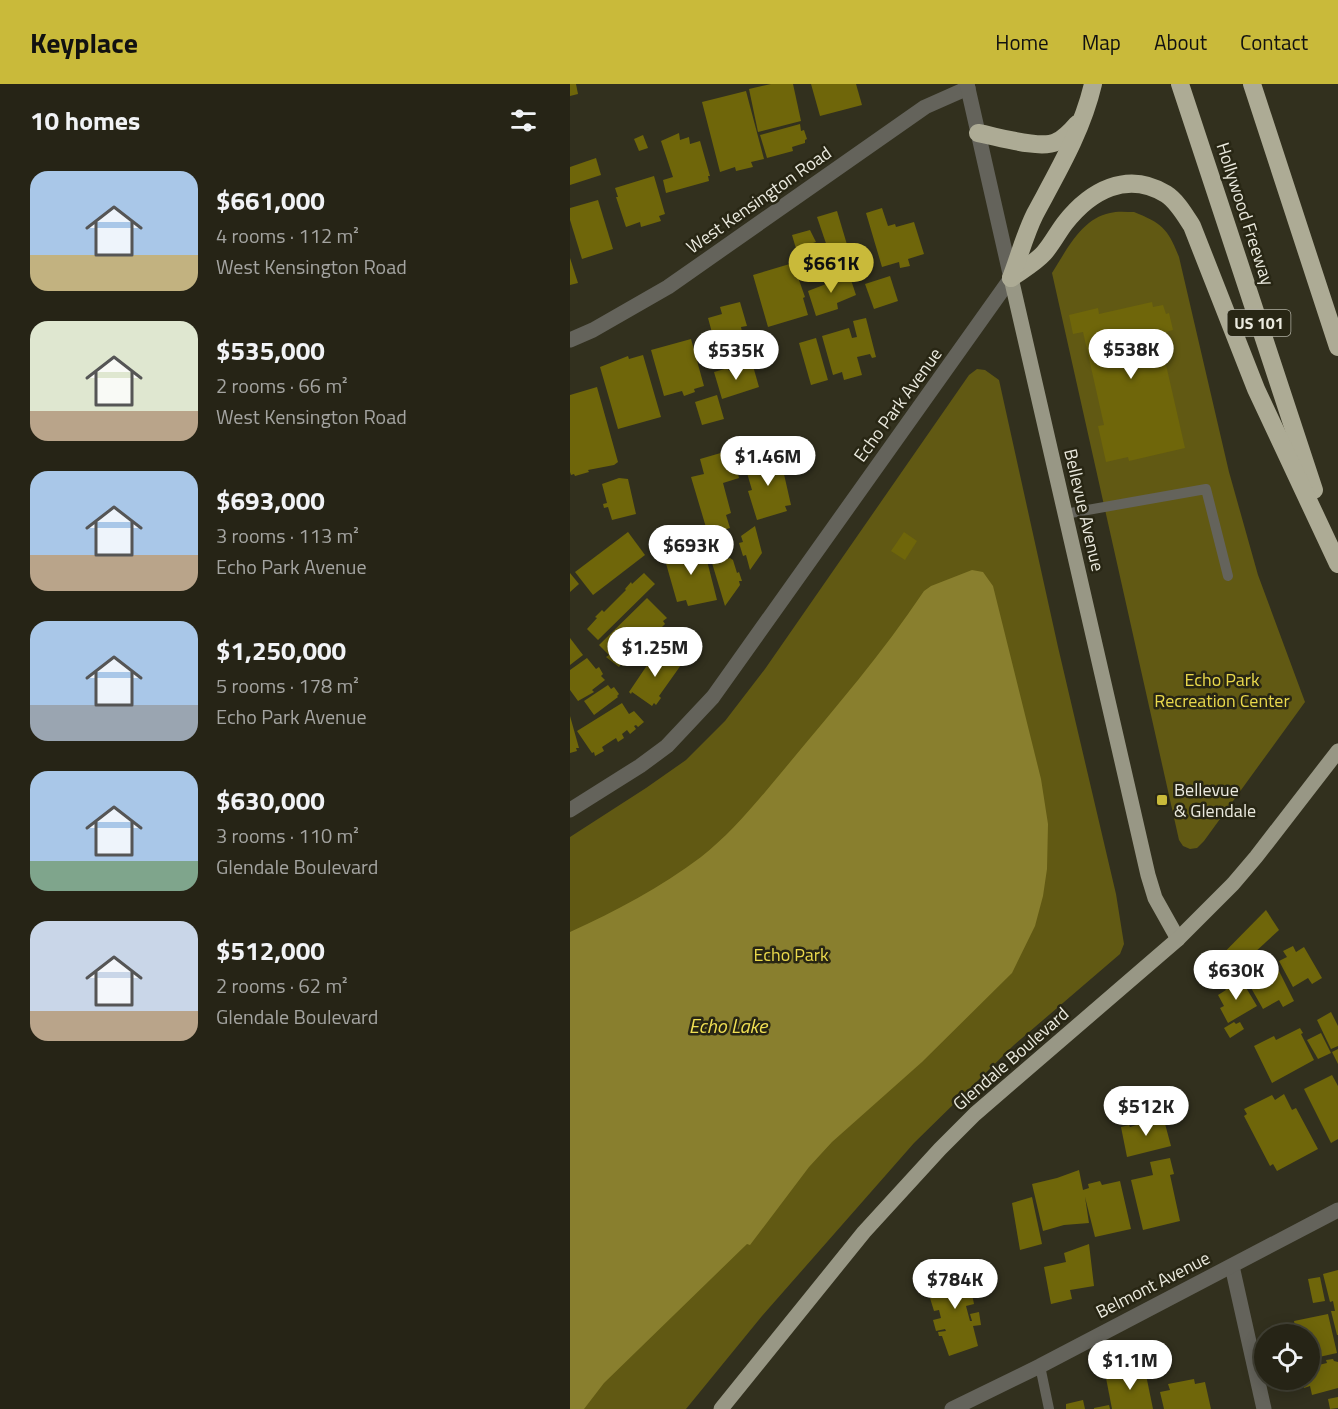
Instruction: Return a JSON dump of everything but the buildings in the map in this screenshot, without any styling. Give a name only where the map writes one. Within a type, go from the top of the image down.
[{"type":"highway","points":[[1011,278],[1034,215],[1053,183],[1086,113],[1093,84]]},
{"type":"highway","name":"Hollywood Freeway","points":[[1180,84],[1338,563]]},
{"type":"highway","points":[[1252,84],[1338,347]]},
{"type":"highway","points":[[978,132],[1041,145],[1054,144],[1066,136],[1086,113]]},
{"type":"highway","points":[[1011,278],[1044,253],[1065,222],[1089,198],[1107,187],[1127,184],[1147,186],[1166,194],[1181,209],[1192,226],[1256,389],[1338,563]]},
{"type":"main road","name":"Bellevue Avenue","points":[[1011,278],[1148,875],[1155,898],[1178,939]]},
{"type":"main road","name":"Glendale Boulevard","points":[[721,1409],[864,1232],[940,1149],[975,1114],[1178,939],[1248,866],[1338,751]]},
{"type":"street","name":"Bellevue Avenue","points":[[967,86],[1011,278]]},
{"type":"street","name":"West Kensington Road","points":[[570,340],[593,330],[668,287],[925,107],[967,86]]},
{"type":"street","name":"Echo Park Avenue","points":[[570,810],[667,746],[714,697],[1011,278]]},
{"type":"street","name":"Belmont Avenue","points":[[952,1409],[1040,1366],[1338,1210]]},
{"type":"street","points":[[1232,1266],[1264,1409]]},
{"type":"lane","points":[[1065,514],[1206,489],[1228,576]]},
{"type":"lane","points":[[1040,1366],[1049,1409]]},
{"type":"green space","name":"Echo Park Recreation Center","points":[[1113,212],[1134,212],[1157,223],[1167,233],[1179,257],[1229,472],[1258,575],[1305,702],[1204,841],[1197,848],[1190,849],[1183,846],[1179,840],[1052,273],[1069,246],[1091,221]]},
{"type":"green space","name":"Echo Lake","points":[[977,369],[985,370],[999,380],[1116,894],[1124,944],[1120,954],[1014,1045],[914,1143],[762,1316],[686,1409],[570,1409],[570,837],[686,760],[725,721],[765,669],[969,375]]},
{"type":"water","name":"Echo Lake","points":[[972,570],[983,572],[993,586],[1041,779],[1048,824],[1047,869],[1035,926],[1012,973],[922,1062],[832,1142],[809,1167],[750,1245],[747,1244],[604,1383],[584,1409],[570,1409],[570,932],[654,888],[686,868],[713,847],[756,803],[840,702],[875,659],[924,591]]},
{"type":"place","name":"Bellevue & Glendale","points":[[1162,800]]},
{"type":"park label","name":"Echo Park","points":[[791,955]]}]
